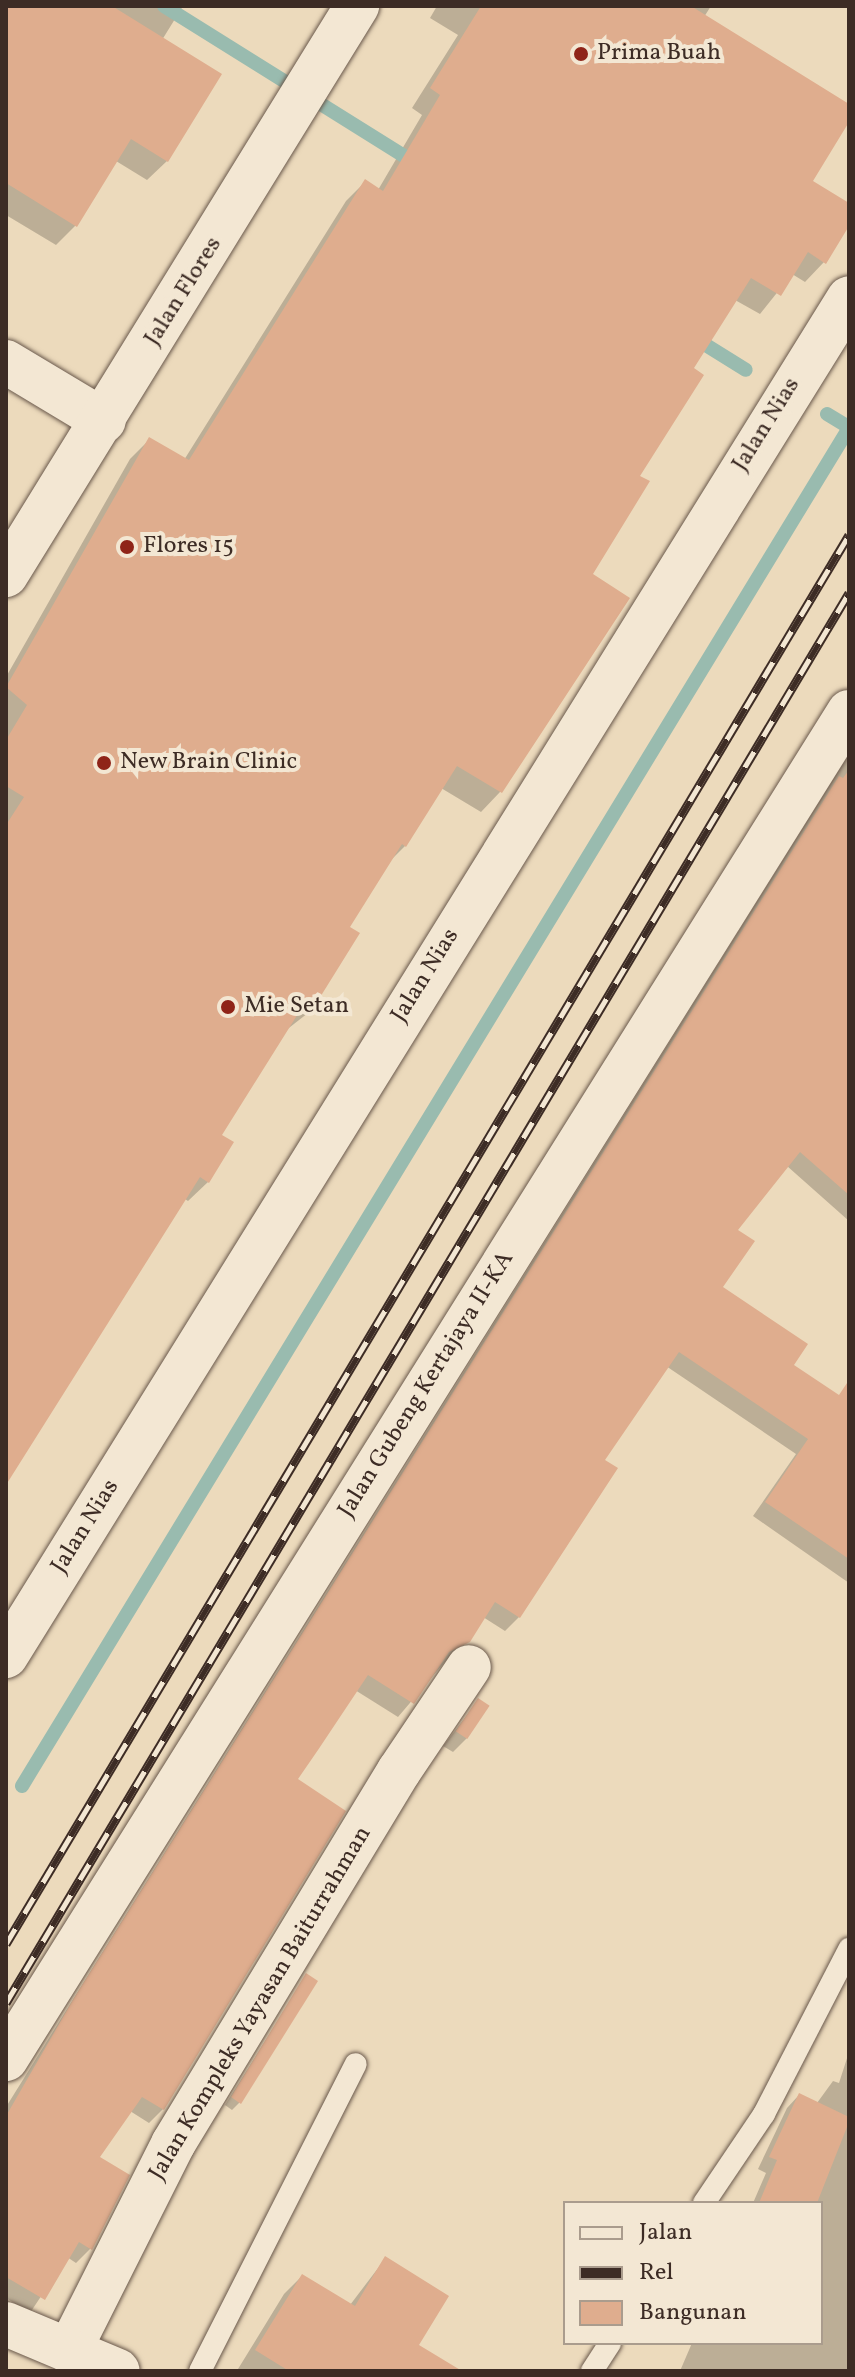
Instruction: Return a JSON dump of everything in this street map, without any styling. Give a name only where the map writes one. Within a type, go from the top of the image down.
[{"type":"street","name":"Jalan Flores","points":[[6,575],[104,421],[357,6]]},
{"type":"street","name":"Jalan Nias","points":[[6,1656],[849,298]]},
{"type":"street","points":[[6,362],[104,421]]},
{"type":"street","name":"Jalan Gubeng Kertajaya II-KA","points":[[6,2059],[849,712]]},
{"type":"street","name":"Jalan Kompleks Yayasan Baiturrahman","points":[[69,2351],[173,2144],[399,1771],[469,1667]]},
{"type":"street","points":[[6,2324],[118,2371]]},
{"type":"lane","points":[[705,2201],[764,2114],[849,1949]]},
{"type":"lane","points":[[200,2371],[356,2064]]},
{"type":"lane","points":[[592,2371],[609,2345]]},
{"type":"building","points":[[6,6],[112,6],[222,74],[168,162],[131,139],[77,227],[6,183]]},
{"type":"building","points":[[481,6],[691,6],[849,104],[849,122],[813,181],[849,203],[849,226],[826,264],[808,252],[781,296],[751,278],[694,368],[704,375],[640,476],[650,481],[593,574],[630,598],[502,793],[457,766],[406,847],[402,844],[350,927],[360,933],[309,1015],[301,1009],[222,1135],[234,1142],[209,1183],[200,1177],[6,1485],[6,825],[24,797],[6,786],[6,740],[27,705],[6,687],[149,437],[189,460],[365,179],[383,191],[440,95],[430,88]]},
{"type":"building","points":[[849,770],[849,1195],[800,1152],[738,1230],[755,1241],[723,1287],[808,1344],[794,1365],[839,1395],[849,1380],[849,1559],[765,1502],[808,1439],[679,1352],[605,1460],[618,1468],[520,1618],[495,1602],[470,1642],[449,1652],[414,1704],[368,1675],[298,1779],[346,1811],[164,2110],[142,2097],[100,2157],[130,2175],[92,2250],[79,2242],[45,2300],[6,2277],[6,2116],[74,1998],[839,776],[843,778]]},
{"type":"building","points":[[478,1698],[490,1706],[467,1739],[456,1731]]},
{"type":"building","points":[[306,1973],[318,1981],[241,2104],[231,2097]]},
{"type":"building","points":[[799,2093],[849,2117],[818,2201],[760,2201],[777,2160],[769,2157]]},
{"type":"building","points":[[385,2256],[449,2296],[419,2345],[462,2371],[289,2371],[255,2350],[302,2274],[355,2306]]},
{"type":"waterway","points":[[164,6],[418,165]]},
{"type":"waterway","points":[[693,337],[746,370]]},
{"type":"waterway","points":[[827,414],[849,427]]},
{"type":"waterway","points":[[22,1786],[849,428]]},
{"type":"railway","points":[[6,1944],[849,535]]},
{"type":"railway","points":[[6,2003],[849,593]]},
{"type":"place","name":"Prima Buah","points":[[581,54]]},
{"type":"place","name":"Flores 15","points":[[127,547]]},
{"type":"place","name":"New Brain Clinic","points":[[104,763]]},
{"type":"place","name":"Mie Setan","points":[[228,1007]]}]
